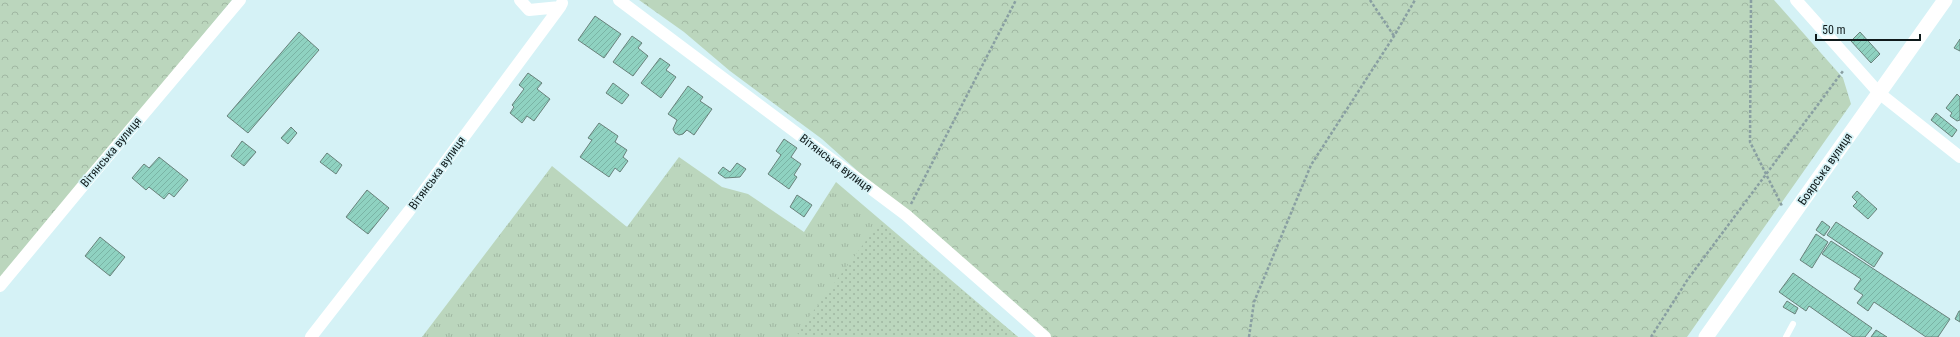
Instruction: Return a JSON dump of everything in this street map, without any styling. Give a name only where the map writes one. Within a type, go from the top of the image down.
[{"type":"street","name":"Вітянська вулиця","points":[[0,286],[86,181],[240,0]]},
{"type":"street","name":"Вітянська вулиця","points":[[520,0],[529,10],[562,3]]},
{"type":"street","name":"Вітянська вулиця","points":[[619,0],[906,216],[1044,337]]},
{"type":"street","points":[[1796,0],[1879,92],[1960,157]]},
{"type":"street","name":"Боярська вулиця","points":[[1706,337],[1945,0]]},
{"type":"street","name":"Вітянська вулиця","points":[[311,337],[408,211],[562,3]]},
{"type":"lane","points":[[1786,337],[1793,324]]},
{"type":"path","points":[[906,216],[1016,0]]},
{"type":"path","points":[[1370,0],[1394,36]]},
{"type":"path","points":[[1249,337],[1254,302],[1311,165],[1394,36],[1414,0]]},
{"type":"path","points":[[1751,0],[1750,142],[1789,220]]},
{"type":"path","points":[[1652,337],[1688,279],[1850,61]]},
{"type":"green space","points":[[0,0],[232,0],[0,280]]},
{"type":"green space","points":[[639,0],[1774,0],[1843,78],[1851,104],[1687,337],[1042,337],[822,139],[730,71],[684,32]]},
{"type":"green space","points":[[679,157],[722,187],[748,194],[804,232],[836,182],[1018,337],[422,337],[552,166],[627,227]]},
{"type":"green space","points":[[880,222],[1018,337],[802,337],[797,333]]},
{"type":"building","points":[[595,16],[621,34],[604,58],[578,40]]},
{"type":"building","points":[[299,32],[319,50],[248,133],[227,116]]},
{"type":"building","points":[[1860,32],[1880,54],[1871,63],[1851,41]]},
{"type":"building","points":[[632,36],[642,43],[638,48],[648,56],[633,76],[613,62]]},
{"type":"building","points":[[1960,39],[1960,51],[1954,48]]},
{"type":"building","points":[[660,58],[670,65],[666,70],[676,77],[661,98],[641,83]]},
{"type":"building","points":[[528,73],[542,83],[537,89],[550,99],[534,121],[527,116],[522,123],[510,113],[514,107],[512,105],[524,89],[519,85]]},
{"type":"building","points":[[613,83],[629,95],[622,104],[606,93]]},
{"type":"building","points":[[688,86],[703,97],[700,101],[712,109],[694,135],[687,130],[683,134],[679,135],[675,133],[673,129],[677,120],[668,114]]},
{"type":"building","points":[[1957,94],[1960,97],[1960,120],[1957,121],[1950,116],[1952,113],[1946,108]]},
{"type":"building","points":[[1936,113],[1957,130],[1952,137],[1931,120]]},
{"type":"building","points":[[599,123],[618,136],[615,142],[627,150],[623,157],[628,161],[620,172],[615,168],[609,177],[580,157],[592,140],[588,138]]},
{"type":"building","points":[[291,127],[297,133],[288,144],[281,138]]},
{"type":"building","points":[[784,139],[797,148],[791,157],[801,164],[794,175],[797,177],[789,189],[768,174],[781,155],[776,151]]},
{"type":"building","points":[[242,141],[256,152],[244,166],[231,156]]},
{"type":"building","points":[[327,153],[342,165],[336,174],[320,162]]},
{"type":"building","points":[[159,157],[188,180],[174,197],[169,193],[164,199],[149,187],[146,190],[132,178],[144,164],[149,168]]},
{"type":"building","points":[[737,163],[746,169],[740,177],[725,178],[718,173],[723,167],[730,172]]},
{"type":"building","points":[[367,190],[389,208],[368,234],[346,217]]},
{"type":"building","points":[[1857,191],[1877,209],[1868,219],[1853,206],[1857,202],[1852,197]]},
{"type":"building","points":[[797,195],[812,205],[804,217],[790,207]]},
{"type":"building","points":[[1822,221],[1830,227],[1824,236],[1816,230]]},
{"type":"building","points":[[1836,222],[1883,253],[1874,267],[1827,235]]},
{"type":"building","points":[[1816,234],[1828,242],[1812,268],[1800,260]]},
{"type":"building","points":[[100,237],[125,257],[110,276],[85,256]]},
{"type":"building","points":[[1831,241],[1950,319],[1938,337],[1926,337],[1874,302],[1868,311],[1857,303],[1863,295],[1854,289],[1861,279],[1822,254]]},
{"type":"building","points":[[1793,273],[1872,328],[1865,337],[1853,337],[1809,306],[1806,311],[1779,292]]},
{"type":"building","points":[[1787,301],[1798,308],[1795,314],[1783,307]]},
{"type":"building","points":[[1960,311],[1960,322],[1955,319]]},
{"type":"building","points":[[1876,330],[1887,337],[1871,337]]}]
